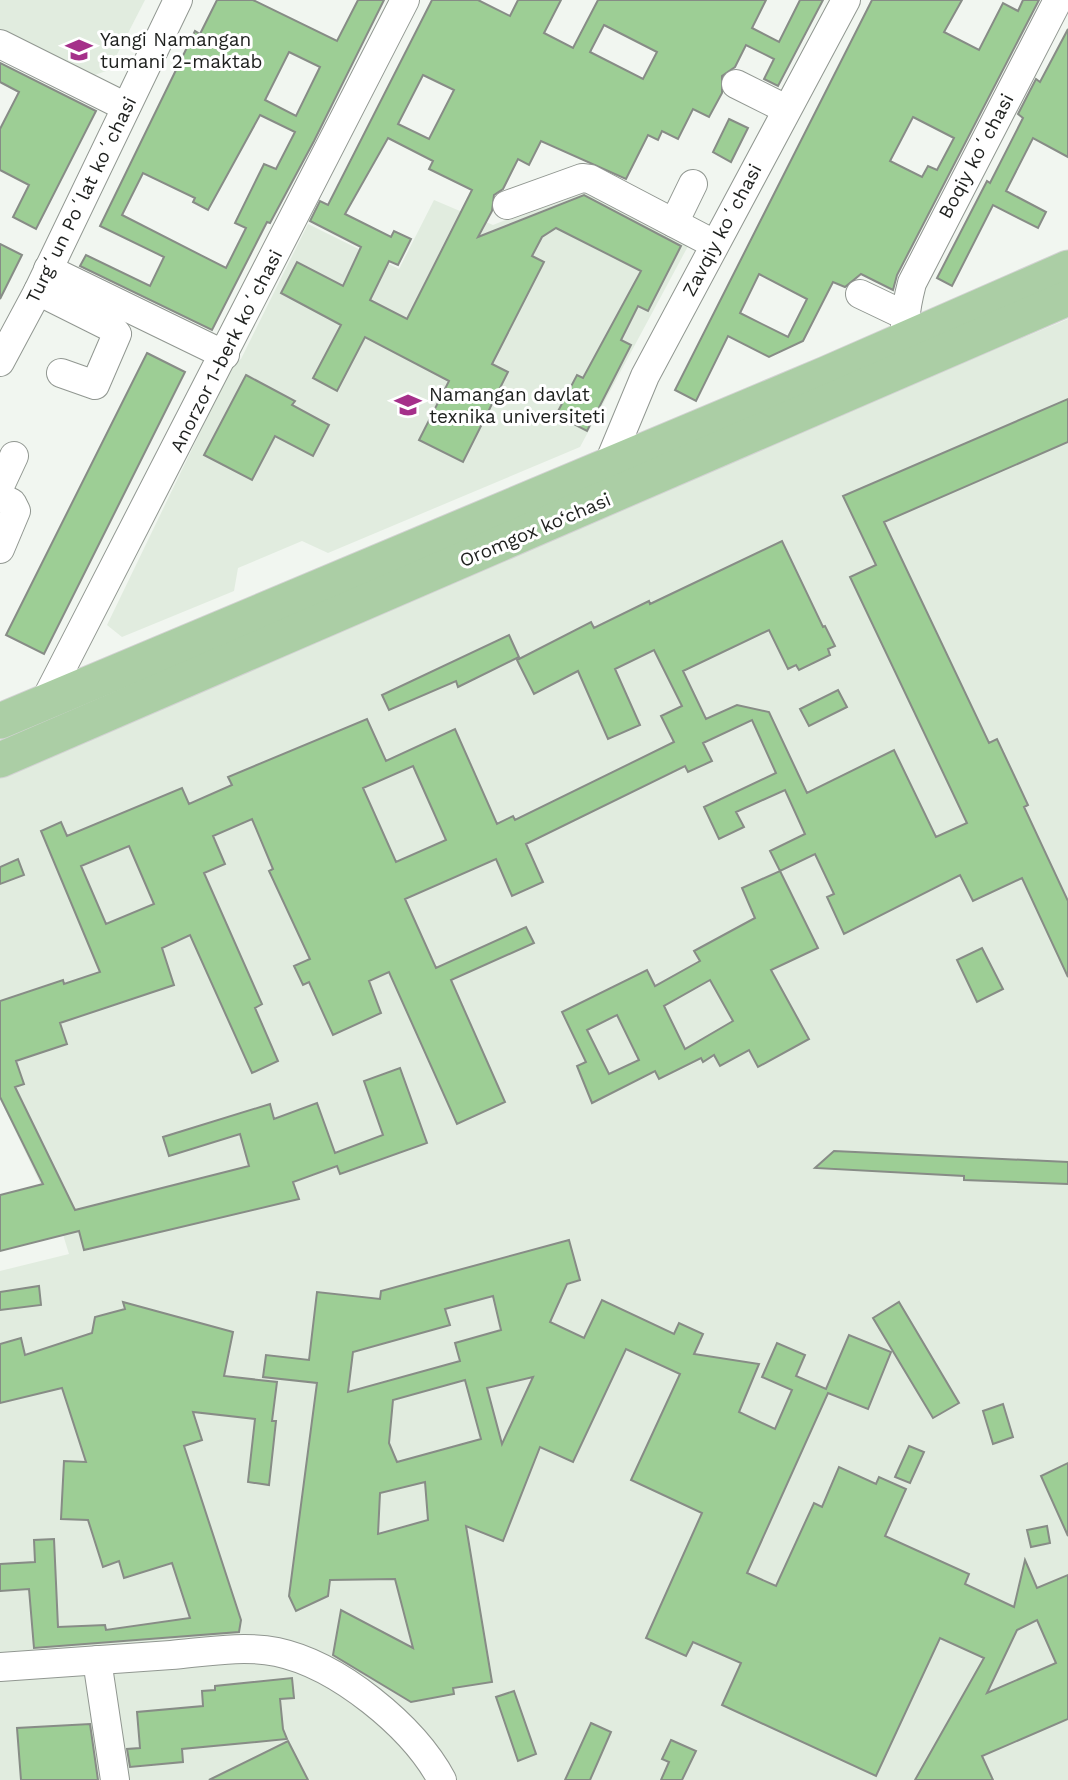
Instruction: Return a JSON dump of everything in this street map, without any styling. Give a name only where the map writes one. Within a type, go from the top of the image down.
[{"type":"main road","name":"Oromgox ko‘chasi","points":[[0,759],[610,481],[906,340],[1068,268]]},
{"type":"main road","name":"Oromgox ko‘chasi","points":[[906,340],[1068,298]]},
{"type":"main road","name":"Oromgox ko‘chasi","points":[[0,721],[45,701],[610,481]]},
{"type":"street","name":"Turgʻun Poʻlat koʻchasi","points":[[0,362],[43,280],[178,0]]},
{"type":"street","name":"Anorzor 1-berk koʻchasi","points":[[45,701],[405,0]]},
{"type":"street","name":"Zavqiy koʻchasi","points":[[610,481],[645,376],[846,0]]},
{"type":"street","name":"Boqiy koʻchasi","points":[[906,340],[912,282],[1058,0]]},
{"type":"street","points":[[0,44],[126,107]]},
{"type":"street","points":[[736,84],[786,109]]},
{"type":"street","points":[[507,205],[582,178],[597,182],[714,244]]},
{"type":"street","points":[[674,223],[693,184]]},
{"type":"street","points":[[43,280],[225,355]]},
{"type":"street","points":[[43,280],[117,334],[95,385],[61,373]]},
{"type":"street","points":[[860,294],[906,340]]},
{"type":"street","points":[[0,486],[14,456]]},
{"type":"street","points":[[0,497],[12,503],[16,512],[0,549]]},
{"type":"street","points":[[0,1667],[237,1650],[277,1652],[324,1669],[357,1691],[397,1723],[429,1755],[442,1780]]},
{"type":"street","points":[[97,1660],[115,1780]]},
{"type":"shaded area","name":"Yangi Namangan tumani 2-maktab","points":[[0,0],[145,0],[109,70],[89,77],[0,29]]},
{"type":"shaded area","name":"Namangan davlat texnika universiteti","points":[[598,184],[694,235],[580,447],[328,553],[302,541],[238,568],[234,591],[122,637],[107,625],[234,362],[241,359],[308,224],[399,269],[434,200],[493,225]]},
{"type":"shaded area","points":[[1068,319],[1068,1780],[0,1780],[0,1271],[69,1254],[60,1225],[0,1099],[0,776],[377,608]]},
{"type":"building","points":[[217,0],[253,0],[337,41],[358,0],[384,0],[314,141],[270,223],[267,222],[212,330],[80,266],[86,255],[150,286],[164,257],[100,226],[195,31],[200,34]],"holes":[[[289,52],[320,67],[296,116],[265,100]],[[260,115],[295,132],[276,169],[264,164],[235,223],[246,228],[226,268],[122,215],[143,173],[195,198],[193,202],[208,210]]]},
{"type":"building","points":[[432,0],[478,0],[510,16],[518,0],[561,0],[544,33],[573,48],[598,0],[766,0],[752,28],[779,42],[800,0],[823,0],[778,86],[764,79],[774,59],[746,45],[735,67],[722,76],[722,93],[709,117],[693,109],[678,139],[662,131],[658,140],[648,135],[626,179],[541,141],[529,165],[518,159],[503,189],[494,195],[492,211],[478,237],[584,195],[681,246],[648,311],[638,306],[621,340],[631,345],[587,431],[556,415],[577,375],[583,378],[641,271],[556,228],[542,237],[532,256],[544,262],[492,364],[508,372],[463,462],[419,440],[449,381],[365,337],[337,391],[313,378],[341,325],[281,293],[297,262],[343,286],[361,247],[310,221],[320,201],[328,205]],"holes":[[[604,25],[657,52],[643,79],[590,52]],[[423,75],[454,90],[429,139],[398,124]],[[388,138],[433,161],[429,169],[472,190],[407,319],[370,300],[389,261],[398,265],[411,239],[394,231],[391,237],[345,214]]]},
{"type":"building","points":[[872,0],[962,0],[944,32],[979,50],[1003,3],[1018,11],[1023,0],[1039,0],[897,275],[893,290],[861,274],[845,287],[833,282],[803,341],[769,357],[728,336],[696,401],[675,390]],"holes":[[[913,117],[954,138],[937,170],[928,166],[922,177],[890,161]],[[759,274],[807,299],[788,337],[740,313]]]},
{"type":"building","points":[[1068,29],[1068,157],[1033,138],[1006,191],[1046,212],[1038,228],[993,205],[952,286],[937,278],[1023,118],[1018,114],[1036,79],[1040,82]]},
{"type":"building","points":[[0,63],[96,111],[36,229],[13,217],[29,185],[0,170],[0,129],[19,92],[0,82]]},
{"type":"building","points":[[729,119],[748,128],[731,162],[713,152]]},
{"type":"building","points":[[0,244],[22,255],[0,299]]},
{"type":"building","points":[[147,353],[185,372],[44,654],[6,635]]},
{"type":"building","points":[[246,375],[295,401],[292,405],[329,425],[313,456],[275,436],[252,480],[204,455]]},
{"type":"building","points":[[1068,399],[1068,442],[884,522],[989,743],[997,739],[1028,805],[1024,807],[1068,901],[1068,977],[1022,878],[973,901],[960,875],[844,934],[827,897],[834,894],[815,854],[780,871],[770,851],[805,834],[785,790],[736,812],[744,827],[719,839],[704,807],[776,773],[752,720],[703,743],[712,761],[688,772],[685,766],[526,844],[543,882],[512,896],[496,859],[405,899],[436,968],[526,927],[534,943],[451,980],[505,1102],[457,1124],[389,972],[369,981],[381,1013],[333,1035],[309,982],[303,985],[294,966],[310,959],[269,871],[273,869],[252,819],[213,836],[225,864],[204,873],[262,1004],[255,1008],[278,1061],[252,1073],[190,935],[162,948],[174,985],[60,1023],[67,1044],[16,1061],[24,1084],[15,1087],[75,1210],[249,1166],[240,1134],[169,1156],[163,1137],[270,1104],[274,1119],[317,1103],[335,1153],[383,1135],[364,1081],[400,1068],[427,1143],[340,1174],[337,1166],[293,1182],[299,1199],[84,1250],[79,1231],[0,1251],[0,1195],[43,1184],[0,1097],[0,1001],[63,980],[64,984],[100,972],[41,831],[61,822],[67,836],[182,788],[189,804],[232,785],[228,777],[367,719],[386,761],[455,729],[497,824],[513,816],[515,820],[674,742],[661,716],[682,706],[654,650],[615,669],[640,725],[608,739],[578,671],[534,694],[517,660],[591,622],[594,628],[782,541],[823,627],[825,626],[835,646],[828,649],[830,655],[799,670],[796,665],[788,669],[769,630],[683,671],[706,719],[737,705],[769,712],[807,793],[894,750],[936,837],[967,823],[850,577],[876,565],[843,496]],"holes":[[[413,766],[446,840],[396,862],[363,788]],[[129,846],[154,904],[106,924],[81,866]]]},
{"type":"building","points":[[509,635],[519,657],[458,687],[456,681],[389,710],[382,695]]},
{"type":"building","points":[[838,690],[847,707],[809,726],[800,709]]},
{"type":"building","points":[[18,859],[24,875],[0,884],[0,867]]},
{"type":"building","points":[[780,871],[818,948],[771,970],[809,1039],[758,1067],[749,1050],[720,1066],[714,1055],[703,1062],[701,1058],[659,1079],[655,1071],[592,1103],[577,1066],[586,1062],[562,1012],[647,970],[655,986],[700,961],[694,951],[755,918],[742,888]],"holes":[[[710,980],[733,1021],[685,1049],[664,1006]],[[617,1015],[639,1060],[609,1074],[587,1030]]]},
{"type":"building","points":[[982,948],[1003,989],[977,1002],[957,960]]},
{"type":"building","points":[[834,1151],[1068,1162],[1068,1184],[964,1180],[964,1176],[815,1168]]},
{"type":"building","points":[[569,1240],[580,1280],[567,1284],[550,1322],[584,1338],[602,1300],[674,1334],[679,1323],[703,1334],[694,1354],[759,1364],[739,1412],[775,1429],[792,1390],[762,1377],[777,1343],[805,1355],[796,1376],[826,1389],[849,1335],[891,1352],[868,1409],[828,1393],[747,1573],[776,1586],[814,1503],[822,1507],[839,1467],[876,1484],[879,1477],[906,1489],[885,1536],[969,1574],[965,1584],[1014,1607],[1025,1560],[1037,1588],[1068,1575],[1068,1719],[982,1756],[993,1780],[915,1780],[984,1658],[940,1638],[876,1776],[722,1705],[741,1663],[693,1642],[686,1656],[646,1638],[702,1513],[631,1480],[680,1374],[626,1349],[573,1462],[540,1447],[503,1541],[466,1526],[492,1682],[453,1688],[454,1694],[411,1702],[333,1655],[341,1610],[413,1648],[395,1579],[330,1580],[328,1596],[296,1611],[289,1596],[317,1383],[263,1377],[266,1355],[309,1360],[317,1292],[380,1299],[381,1291]],"holes":[[[493,1296],[501,1330],[455,1343],[460,1361],[348,1392],[353,1352],[450,1325],[445,1309]],[[533,1377],[502,1444],[487,1388]],[[465,1380],[481,1439],[397,1462],[389,1443],[393,1400]],[[425,1482],[428,1520],[378,1534],[380,1493]],[[1037,1620],[1056,1663],[987,1693],[1017,1630]]]},
{"type":"building","points":[[39,1286],[41,1305],[0,1310],[0,1292]]},
{"type":"building","points":[[123,1302],[233,1332],[224,1376],[277,1382],[269,1485],[248,1482],[255,1419],[193,1412],[202,1440],[184,1446],[241,1620],[239,1632],[34,1648],[29,1589],[0,1591],[0,1564],[35,1562],[34,1540],[54,1539],[58,1627],[105,1625],[106,1630],[190,1618],[172,1563],[124,1578],[119,1561],[103,1567],[88,1520],[61,1519],[64,1461],[86,1462],[62,1388],[0,1403],[0,1344],[21,1338],[25,1355],[92,1333],[95,1317],[125,1309]]},
{"type":"building","points":[[899,1302],[959,1403],[933,1418],[873,1318]]},
{"type":"building","points":[[1003,1404],[1013,1437],[993,1444],[983,1411]]},
{"type":"building","points":[[909,1446],[924,1452],[910,1483],[895,1477]]},
{"type":"building","points":[[1068,1463],[1068,1536],[1041,1476]]},
{"type":"building","points":[[1047,1526],[1050,1543],[1031,1547],[1027,1530]]},
{"type":"building","points":[[292,1678],[294,1698],[280,1699],[283,1729],[287,1739],[182,1749],[183,1762],[130,1767],[127,1749],[140,1748],[137,1712],[203,1706],[202,1691],[215,1690],[215,1686]]},
{"type":"building","points":[[514,1691],[536,1754],[518,1761],[496,1697]]},
{"type":"building","points":[[591,1723],[611,1732],[590,1780],[565,1780]]},
{"type":"building","points":[[90,1724],[98,1780],[21,1780],[17,1728]]},
{"type":"building","points":[[671,1740],[696,1751],[682,1780],[661,1780],[669,1762],[662,1759]]},
{"type":"building","points":[[288,1741],[308,1780],[209,1780]]},
{"type":"place","name":"Yangi Namangan tumani 2-maktab","points":[[79,50]]},
{"type":"place","name":"Namangan davlat texnika universiteti","points":[[408,405]]}]
